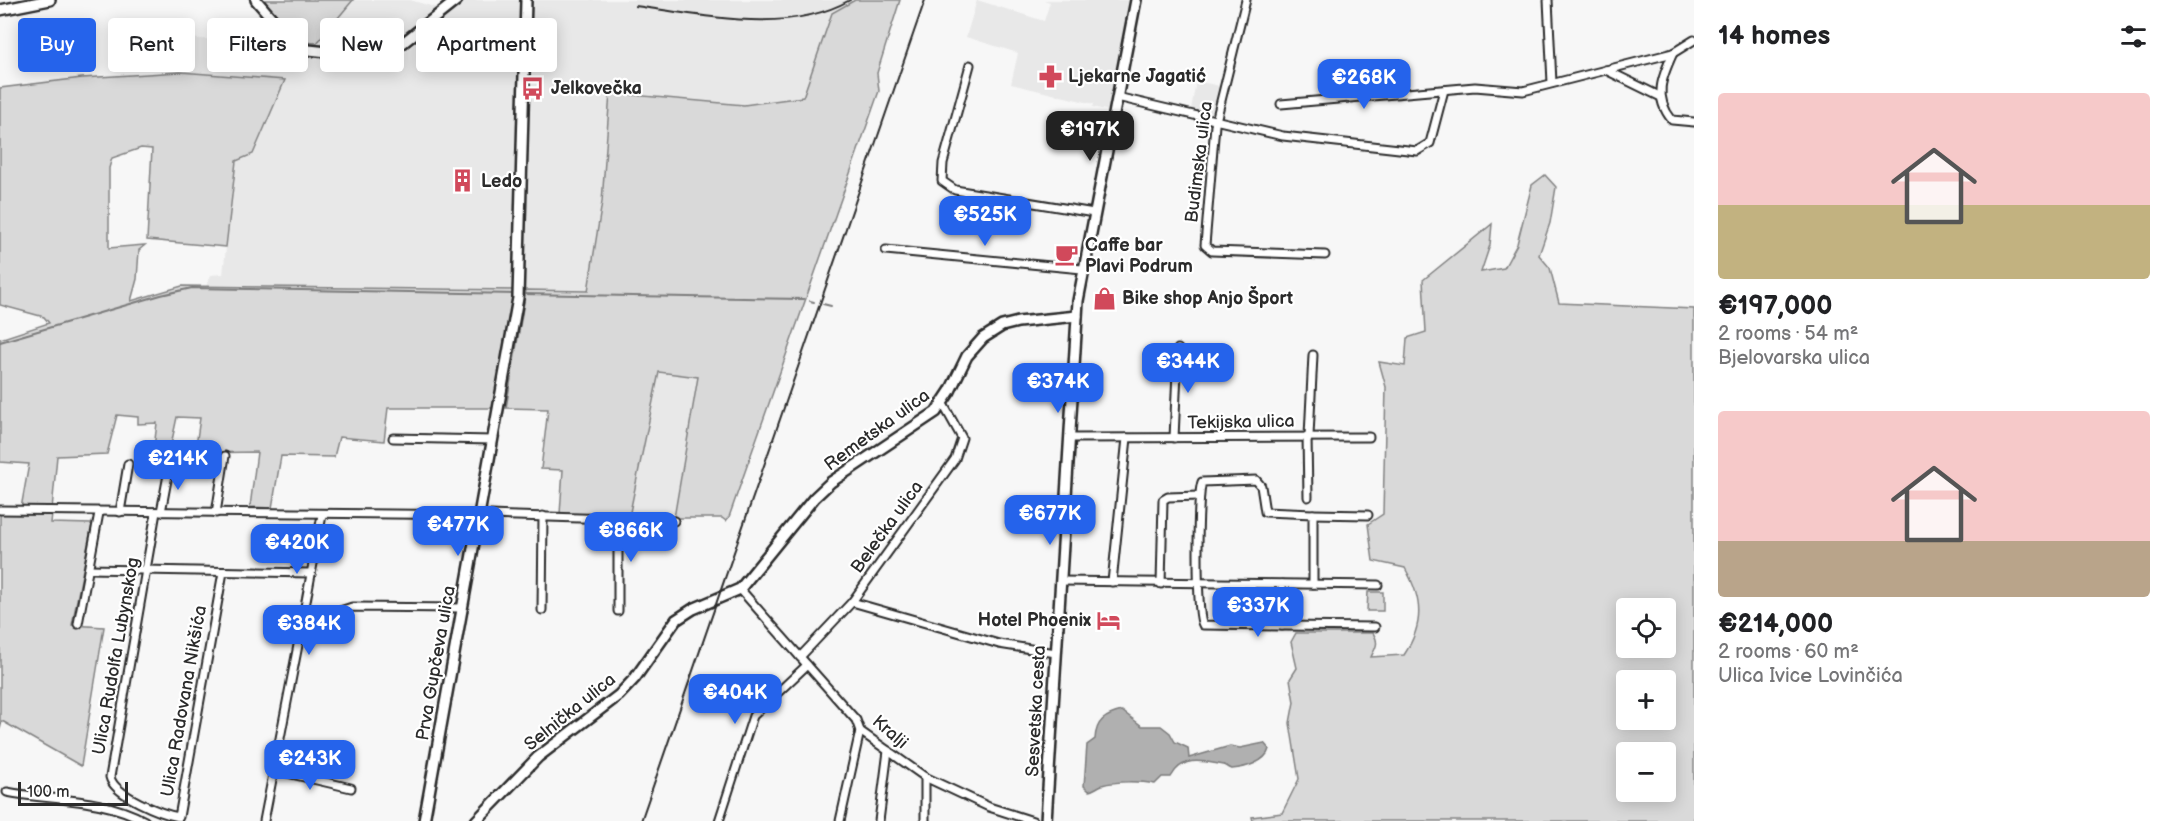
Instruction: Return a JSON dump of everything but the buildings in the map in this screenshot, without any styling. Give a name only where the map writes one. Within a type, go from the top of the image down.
[{"type":"street","points":[[0,10],[50,0]]},
{"type":"street","points":[[256,0],[294,44],[309,50],[373,57],[394,50],[457,0]]},
{"type":"street","name":"Prva Gupčeva ulica","points":[[424,821],[519,294],[526,0]]},
{"type":"street","name":"Sesvetska cesta","points":[[1046,821],[1077,316],[1082,269],[1121,98],[1136,0]]},
{"type":"street","name":"Budimska ulica","points":[[1246,0],[1216,122],[1210,162],[1205,245],[1212,251],[1325,255]]},
{"type":"street","points":[[1548,0],[1552,83]]},
{"type":"street","points":[[1281,104],[1475,87],[1523,91],[1673,53],[1694,40]]},
{"type":"street","points":[[1673,53],[1663,74],[1659,96],[1665,112],[1672,120],[1694,122]]},
{"type":"street","points":[[970,65],[943,163],[942,181],[956,190],[1094,213]]},
{"type":"street","points":[[1606,70],[1659,96]]},
{"type":"street","points":[[1121,98],[1283,136],[1417,151],[1430,143],[1444,90]]},
{"type":"street","points":[[886,250],[1082,269]]},
{"type":"street","name":"Remetska ulica","points":[[740,589],[823,490],[851,468],[936,412],[943,404],[967,356],[992,331],[1018,322],[1077,316]]},
{"type":"street","name":"Tekijska ulica","points":[[1174,438],[1178,349]]},
{"type":"street","name":"Tekijska ulica","points":[[1308,436],[1313,355]]},
{"type":"street","name":"Belečka ulica","points":[[800,657],[852,602],[955,459],[962,438],[943,404]]},
{"type":"street","points":[[1308,436],[1308,496]]},
{"type":"street","name":"Tekijska ulica","points":[[1070,438],[1369,437]]},
{"type":"street","points":[[393,438],[493,440]]},
{"type":"street","points":[[1112,582],[1127,438]]},
{"type":"street","points":[[216,513],[225,456]]},
{"type":"street","points":[[120,512],[128,464]]},
{"type":"street","name":"Ulica Rudolfa Lubynskog","points":[[159,817],[115,788],[110,777],[147,569],[170,464]]},
{"type":"street","points":[[1368,514],[1265,512],[1262,486],[1256,480],[1204,480],[1200,485],[1199,618],[1203,625],[1376,627]]},
{"type":"street","points":[[1161,584],[1163,500],[1168,497],[1200,496]]},
{"type":"street","points":[[0,510],[99,513],[543,516],[674,521]]},
{"type":"street","points":[[78,624],[99,513]]},
{"type":"street","points":[[1313,514],[1313,584]]},
{"type":"street","points":[[264,821],[322,515]]},
{"type":"street","points":[[542,610],[543,516]]},
{"type":"street","points":[[618,520],[618,611]]},
{"type":"street","points":[[89,569],[310,573]]},
{"type":"street","name":"Ulica Radovana Nikšića","points":[[159,817],[179,818],[223,572]]},
{"type":"street","points":[[1061,581],[1378,585]]},
{"type":"street","points":[[1282,584],[1282,626]]},
{"type":"street","name":"Kralji","points":[[740,589],[856,720],[860,731],[925,777],[989,807],[1033,821]]},
{"type":"street","name":"Selnička ulica","points":[[476,821],[538,757],[628,686],[676,620],[693,609],[740,589]]},
{"type":"street","points":[[852,602],[999,644],[1056,653]]},
{"type":"street","points":[[299,640],[325,616],[352,607],[462,608]]},
{"type":"street","points":[[719,821],[753,716],[807,665]]},
{"type":"street","points":[[840,821],[860,731]]},
{"type":"street","points":[[879,821],[888,751]]},
{"type":"street","points":[[274,770],[351,788]]},
{"type":"street","points":[[925,777],[925,821]]},
{"type":"street","points":[[7,792],[55,800],[88,801],[145,821]]},
{"type":"shaded area","points":[[261,0],[353,0],[338,18],[320,18],[320,39],[317,43],[308,42],[308,18],[275,18]]},
{"type":"shaded area","points":[[353,0],[410,0],[438,8],[426,18],[416,18],[416,26],[404,36],[404,18],[338,18]]},
{"type":"shaded area","points":[[465,0],[855,0],[832,13],[804,97],[744,105],[610,93],[602,202],[588,291],[206,287],[211,275],[223,274],[236,160],[284,81],[180,72],[195,72],[195,39],[207,39],[207,72],[308,72],[308,57],[320,59],[320,72],[404,72],[404,53],[416,43],[416,72],[557,72],[557,18],[444,18]]},
{"type":"shaded area","points":[[855,0],[900,0],[877,73],[879,91],[729,517],[726,521],[722,518],[674,518],[698,377],[659,372],[629,517],[560,514],[563,470],[541,469],[548,409],[506,408],[526,290],[588,291],[602,202],[610,93],[744,105],[803,97],[832,13]]},
{"type":"shaded area","points":[[977,0],[1044,21],[1050,2],[1044,0],[1130,0],[1110,111],[1093,107],[1094,104],[1011,84],[1018,53],[966,37]]},
{"type":"shaded area","points":[[180,72],[285,80],[253,154],[236,161],[226,247],[147,240],[152,149],[141,148],[112,158],[109,168],[109,248],[145,245],[139,250],[137,279],[131,301],[182,286],[515,290],[496,408],[388,408],[384,441],[339,437],[334,457],[281,456],[272,508],[250,507],[257,452],[195,453],[200,418],[177,417],[168,459],[153,456],[157,423],[138,424],[138,417],[117,415],[107,454],[57,456],[52,509],[21,508],[29,464],[0,462],[0,339],[49,323],[44,317],[0,305],[0,88],[82,78]]},
{"type":"shaded area","points":[[1196,81],[1220,86],[1214,116],[1191,110]]},
{"type":"shaded area","points":[[1545,175],[1556,187],[1550,223],[1539,255],[1550,268],[1559,303],[1694,309],[1694,821],[1253,821],[1252,817],[1282,813],[1299,779],[1290,723],[1294,702],[1290,679],[1297,668],[1291,642],[1296,633],[1373,633],[1376,643],[1371,657],[1404,655],[1415,633],[1419,612],[1411,580],[1405,568],[1373,561],[1368,524],[1383,514],[1386,387],[1379,362],[1405,366],[1407,338],[1426,332],[1423,280],[1492,224],[1490,245],[1481,272],[1504,268],[1517,244],[1532,185]]},
{"type":"shaded area","points":[[659,371],[698,376],[674,518],[629,517]]},
{"type":"shaded area","points":[[0,513],[52,514],[51,523],[92,524],[72,625],[104,627],[81,766],[2,721],[0,729]]},
{"type":"shaded area","points":[[1368,592],[1383,592],[1383,611],[1367,611]]},
{"type":"shaded area","points":[[1122,711],[1142,726],[1161,726],[1170,733],[1175,742],[1188,748],[1189,758],[1230,746],[1240,748],[1264,743],[1269,749],[1259,761],[1243,767],[1232,769],[1210,762],[1188,762],[1176,770],[1171,777],[1162,777],[1155,784],[1114,783],[1089,791],[1084,786],[1087,745],[1095,739],[1097,728],[1102,720]]},
{"type":"waterway","points":[[0,342],[192,288],[517,294]]},
{"type":"waterway","points":[[522,294],[804,299]]},
{"type":"waterway","points":[[810,301],[814,302]]},
{"type":"waterway","points":[[823,304],[831,306]]},
{"type":"railway","points":[[635,6],[716,18],[772,20],[825,11],[850,0]]},
{"type":"railway","points":[[641,821],[925,0]]},
{"type":"place","name":"Ljekarne Jagatić","points":[[1050,76]]},
{"type":"place","name":"Jelkovečka","points":[[533,88]]},
{"type":"place","name":"Ledo","points":[[463,181]]},
{"type":"place","name":"Caffe bar Plavi Podrum","points":[[1067,255]]},
{"type":"place","name":"Bike shop Anjo Šport","points":[[1104,298]]},
{"type":"place","name":"Hotel Phoenix","points":[[1109,620]]}]
